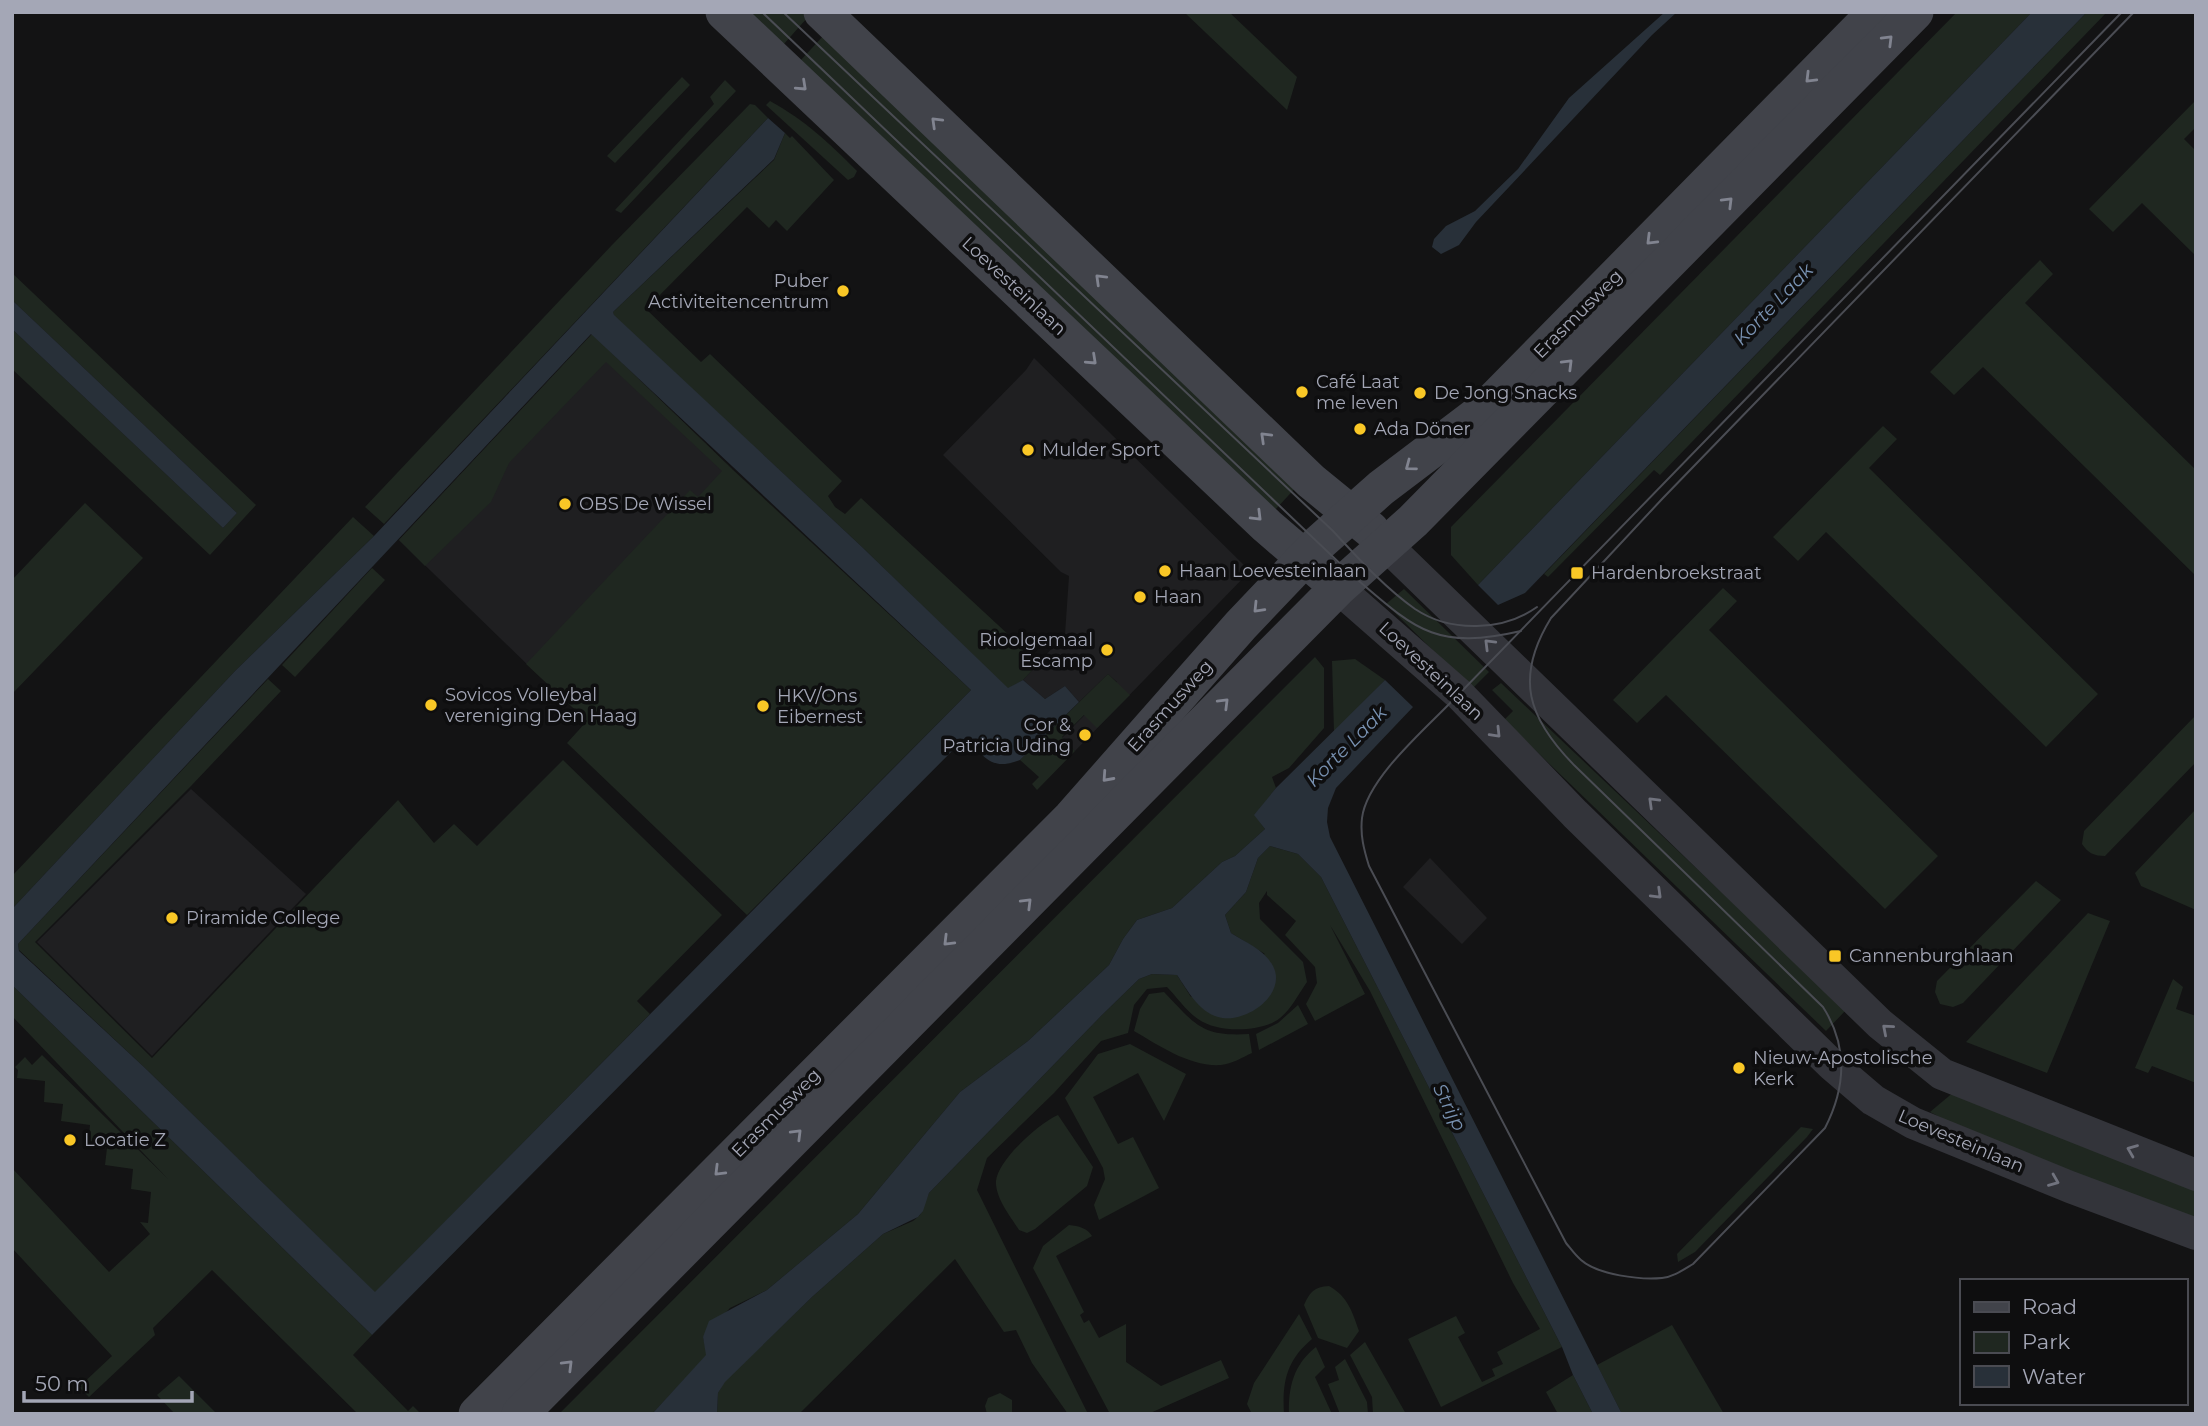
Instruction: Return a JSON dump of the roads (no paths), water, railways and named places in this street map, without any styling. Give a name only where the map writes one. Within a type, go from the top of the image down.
[{"type":"main road","name":"Loevesteinlaan","points":[[724,12],[1267,526],[1338,588]]},
{"type":"main road","points":[[822,12],[1311,481],[1353,513],[1387,545]]},
{"type":"main road","name":"Erasmusweg","points":[[477,1414],[1071,818],[1241,625],[1305,558],[1381,488],[1484,410],[1876,12]]},
{"type":"main road","name":"Erasmusweg","points":[[520,1414],[1338,588],[1440,494],[1915,12]]},
{"type":"street","points":[[1387,545],[1881,1024],[1934,1068],[1942,1074],[2196,1175]]},
{"type":"street","name":"Loevesteinlaan","points":[[1338,588],[1459,694],[1584,823],[1832,1065],[1873,1100],[1913,1123],[2070,1187],[2196,1234]]},
{"type":"water","points":[[1665,12],[1677,12],[1652,35],[1476,222],[1459,245],[1441,254],[1432,247],[1434,239],[1446,226],[1475,211],[1518,169],[1569,98]]},
{"type":"water","name":"Korte Laak","points":[[2032,12],[2087,12],[1525,593],[1498,605],[1478,585]]},
{"type":"water","points":[[768,118],[785,133],[774,159],[613,312],[614,315],[1008,688],[1023,680],[1045,699],[1065,686],[1079,702],[1020,760],[994,763],[965,738],[372,1335],[12,985],[12,909],[235,671],[374,536]],"holes":[[[591,334],[971,690],[375,1292],[144,1067],[19,951],[18,944]]]},
{"type":"water","points":[[12,300],[237,513],[223,528],[12,329]]},
{"type":"water","points":[[1385,680],[1413,707],[1336,788],[1328,808],[1330,837],[1622,1414],[1593,1414],[1562,1347],[1321,877],[1298,854],[1270,846],[1258,858],[1246,892],[1225,915],[1231,933],[1260,951],[1273,966],[1276,977],[1274,987],[1261,1005],[1240,1016],[1218,1017],[1199,1005],[1177,975],[1152,974],[1139,979],[929,1193],[918,1217],[883,1234],[812,1297],[725,1382],[718,1393],[717,1414],[652,1414],[706,1355],[703,1337],[709,1321],[767,1290],[858,1214],[960,1092],[1028,1041],[1109,965],[1137,920],[1172,908],[1222,862],[1235,856],[1265,829],[1254,815],[1276,788]]},
{"type":"tram line","points":[[762,12],[1352,575],[1393,609],[1410,622],[1446,636],[1491,637],[1521,631]]},
{"type":"tram line","points":[[783,12],[1404,601],[1429,617],[1444,622],[1477,626],[1509,621],[1537,607]]},
{"type":"tram line","points":[[2122,12],[1417,736],[1387,769],[1366,802],[1362,830],[1369,866],[1566,1243],[1588,1265],[1608,1273],[1662,1278],[1674,1275],[1693,1264],[1825,1128],[1840,1082],[1840,1052],[1837,1037],[1823,1007],[1558,748],[1537,714],[1531,696],[1530,678],[1539,640],[1551,618],[1663,498],[2134,12]]},
{"type":"place","name":"Puber Activiteitencentrum","points":[[843,291]]},
{"type":"place","name":"Café Laat me leven","points":[[1302,392]]},
{"type":"place","name":"De Jong Snacks","points":[[1420,393]]},
{"type":"place","name":"Ada Döner","points":[[1360,429]]},
{"type":"place","name":"Mulder Sport","points":[[1028,450]]},
{"type":"place","name":"OBS De Wissel","points":[[565,504]]},
{"type":"place","name":"Haan Loevesteinlaan","points":[[1165,571]]},
{"type":"place","name":"Hardenbroekstraat","points":[[1577,573]]},
{"type":"place","name":"Haan","points":[[1140,597]]},
{"type":"place","name":"Rioolgemaal Escamp","points":[[1107,650]]},
{"type":"place","name":"Sovicos Volleybal vereniging Den Haag","points":[[431,705]]},
{"type":"place","name":"HKV/Ons Eibernest","points":[[763,706]]},
{"type":"place","name":"Cor & Patricia Uding","points":[[1085,735]]},
{"type":"place","name":"Piramide College","points":[[172,918]]},
{"type":"place","name":"Cannenburghlaan","points":[[1835,956]]},
{"type":"place","name":"Nieuw-Apostolische Kerk","points":[[1739,1068]]},
{"type":"place","name":"Locatie Z","points":[[70,1140]]},
{"type":"water label","name":"Strijp","points":[[1450,1107]]}]
